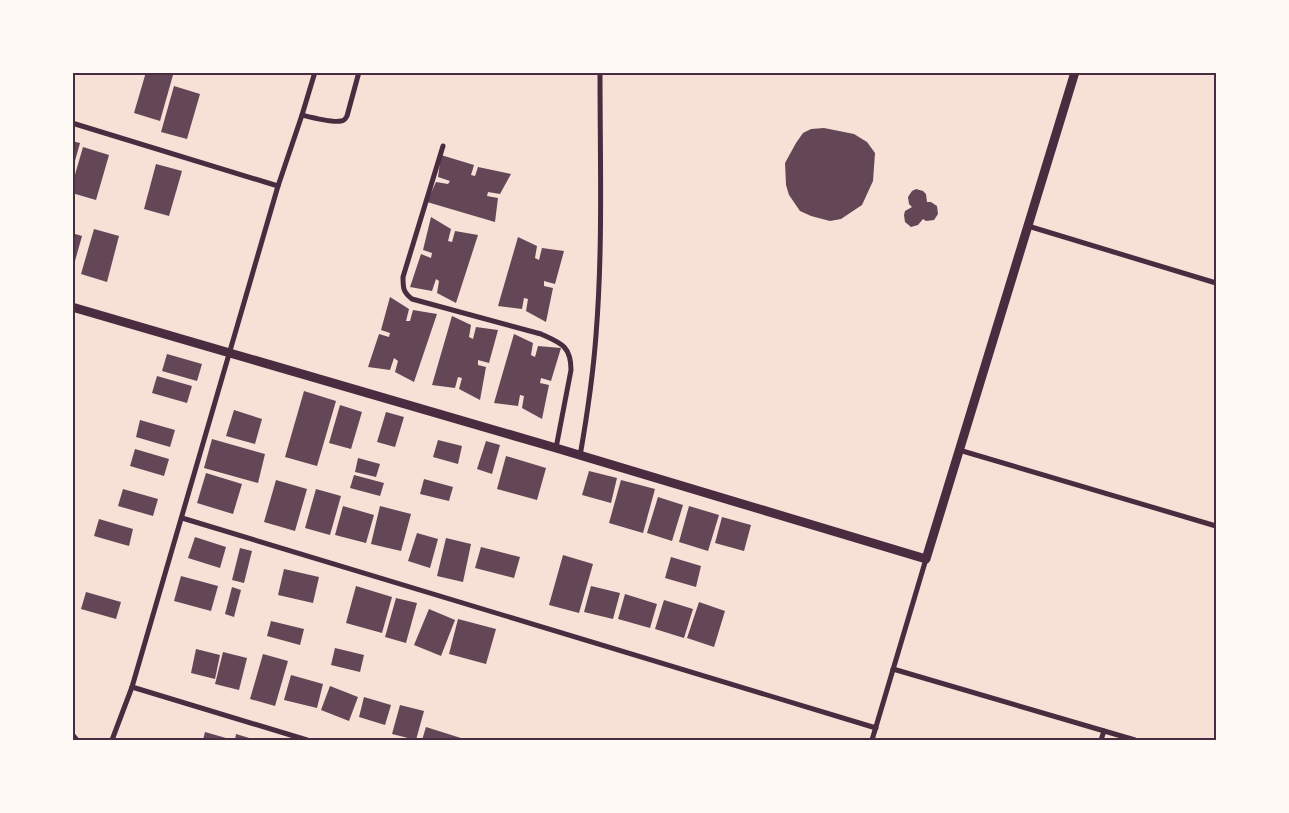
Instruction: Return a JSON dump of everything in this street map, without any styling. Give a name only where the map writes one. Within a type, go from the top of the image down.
[{"type":"street","points":[[112,740],[132,687],[278,186],[315,72]]},
{"type":"street","points":[[302,115],[341,122],[347,116],[359,72]]},
{"type":"street","points":[[580,456],[591,390],[599,288],[600,72]]},
{"type":"street","points":[[872,740],[1075,72]]},
{"type":"street","points":[[72,123],[278,186]]},
{"type":"street","points":[[443,146],[403,277],[403,287],[406,295],[412,299],[541,334],[556,340],[567,349],[571,360],[571,370],[556,448]]},
{"type":"street","points":[[1028,226],[1216,283]]},
{"type":"street","points":[[72,307],[556,448],[926,559]]},
{"type":"street","points":[[959,450],[1216,526]]},
{"type":"street","points":[[182,518],[876,728]]},
{"type":"street","points":[[893,669],[1135,740]]},
{"type":"street","points":[[132,687],[307,740]]},
{"type":"street","points":[[1101,740],[1104,731]]},
{"type":"street","points":[[72,734],[77,740]]},
{"type":"building","points":[[146,72],[163,72],[173,75],[160,121],[134,113]]},
{"type":"building","points":[[174,86],[200,94],[187,139],[161,132]]},
{"type":"building","points":[[824,128],[854,134],[867,142],[875,153],[873,181],[862,205],[841,219],[830,221],[800,211],[789,195],[786,185],[785,163],[796,143],[803,133],[811,129]]},
{"type":"building","points":[[72,141],[80,143],[73,168],[72,168]]},
{"type":"building","points":[[83,147],[109,155],[96,200],[72,193],[72,185]]},
{"type":"building","points":[[441,155],[474,165],[471,175],[475,176],[478,167],[511,174],[500,194],[488,192],[487,196],[498,198],[495,222],[427,202],[436,182],[448,184],[450,181],[438,177]]},
{"type":"building","points":[[156,164],[182,171],[169,216],[144,209]]},
{"type":"building","points":[[916,189],[926,194],[927,202],[937,206],[938,214],[934,220],[926,221],[923,219],[918,225],[911,227],[905,222],[904,215],[905,211],[912,207],[909,204],[908,197]]},
{"type":"building","points":[[431,217],[451,229],[448,241],[452,242],[455,231],[478,235],[456,303],[437,293],[439,281],[436,279],[432,291],[410,287],[421,254],[431,258],[432,253],[423,250]]},
{"type":"building","points":[[94,229],[119,236],[107,282],[81,274]]},
{"type":"building","points":[[72,233],[82,236],[73,268],[72,268]]},
{"type":"building","points":[[518,237],[537,246],[535,258],[539,260],[542,248],[564,251],[555,284],[544,281],[544,286],[553,288],[546,322],[526,311],[528,299],[524,298],[522,309],[498,306]]},
{"type":"building","points":[[390,297],[409,309],[406,321],[410,321],[413,310],[437,314],[414,382],[395,372],[398,361],[394,358],[390,370],[368,367],[379,334],[389,337],[390,333],[381,330]]},
{"type":"building","points":[[452,316],[471,325],[469,337],[473,339],[476,327],[498,330],[489,363],[478,360],[478,365],[486,367],[480,400],[459,389],[462,378],[458,377],[455,388],[432,385]]},
{"type":"building","points":[[514,334],[533,343],[531,355],[535,357],[538,346],[561,348],[551,381],[541,378],[540,383],[549,385],[542,419],[522,408],[524,396],[520,395],[518,406],[494,403]]},
{"type":"building","points":[[167,354],[202,364],[197,381],[162,371]]},
{"type":"building","points":[[157,376],[192,386],[187,403],[152,393]]},
{"type":"building","points":[[304,391],[336,401],[317,466],[285,457]]},
{"type":"building","points":[[340,405],[362,412],[351,449],[329,443]]},
{"type":"building","points":[[234,410],[262,419],[255,444],[226,436]]},
{"type":"building","points":[[386,412],[404,417],[395,447],[377,442]]},
{"type":"building","points":[[140,420],[175,430],[170,447],[136,437]]},
{"type":"building","points":[[212,439],[265,454],[258,483],[204,468]]},
{"type":"building","points":[[438,440],[462,446],[458,464],[433,457]]},
{"type":"building","points":[[486,441],[500,445],[492,474],[477,469]]},
{"type":"building","points":[[135,449],[169,459],[164,476],[130,466]]},
{"type":"building","points":[[506,456],[546,468],[537,500],[497,489]]},
{"type":"building","points":[[358,458],[380,464],[376,477],[355,472]]},
{"type":"building","points":[[589,471],[617,478],[611,503],[582,495]]},
{"type":"building","points":[[206,473],[242,484],[233,514],[197,503]]},
{"type":"building","points":[[354,475],[384,483],[380,496],[350,488]]},
{"type":"building","points":[[424,479],[453,487],[449,501],[420,494]]},
{"type":"building","points":[[276,480],[307,489],[295,531],[264,522]]},
{"type":"building","points":[[621,480],[655,489],[643,533],[609,523]]},
{"type":"building","points":[[123,489],[158,499],[153,516],[118,506]]},
{"type":"building","points":[[316,489],[341,496],[330,535],[305,528]]},
{"type":"building","points":[[658,497],[683,505],[672,541],[647,533]]},
{"type":"building","points":[[343,506],[374,515],[366,543],[335,535]]},
{"type":"building","points":[[380,506],[411,514],[401,551],[371,544]]},
{"type":"building","points":[[689,506],[719,515],[708,551],[679,542]]},
{"type":"building","points":[[722,517],[751,525],[744,551],[715,543]]},
{"type":"building","points":[[99,519],[133,529],[129,546],[94,536]]},
{"type":"building","points":[[417,533],[438,539],[430,568],[408,561]]},
{"type":"building","points":[[195,537],[226,547],[220,568],[188,558]]},
{"type":"building","points":[[446,538],[471,544],[463,582],[437,576]]},
{"type":"building","points":[[481,547],[520,557],[514,578],[475,568]]},
{"type":"building","points":[[240,548],[252,551],[244,583],[232,580]]},
{"type":"building","points":[[563,555],[593,564],[579,613],[549,605]]},
{"type":"building","points":[[671,557],[701,566],[696,587],[665,578]]},
{"type":"building","points":[[284,569],[319,577],[313,603],[278,595]]},
{"type":"building","points":[[181,576],[218,586],[211,611],[174,601]]},
{"type":"building","points":[[356,586],[392,597],[382,633],[346,623]]},
{"type":"building","points":[[591,586],[620,593],[613,619],[584,612]]},
{"type":"building","points":[[232,587],[241,590],[234,617],[225,614]]},
{"type":"building","points":[[86,592],[121,602],[116,619],[81,609]]},
{"type":"building","points":[[625,594],[657,604],[650,628],[618,619]]},
{"type":"building","points":[[396,598],[417,603],[406,643],[385,637]]},
{"type":"building","points":[[664,600],[693,609],[684,638],[655,629]]},
{"type":"building","points":[[699,602],[725,611],[714,647],[687,638]]},
{"type":"building","points":[[429,609],[455,620],[441,656],[414,645]]},
{"type":"building","points":[[458,619],[496,629],[486,664],[449,654]]},
{"type":"building","points":[[271,621],[304,629],[300,645],[267,636]]},
{"type":"building","points":[[335,648],[364,655],[360,672],[331,665]]},
{"type":"building","points":[[196,649],[220,655],[215,679],[191,673]]},
{"type":"building","points":[[223,652],[247,658],[239,690],[215,684]]},
{"type":"building","points":[[263,654],[288,661],[275,706],[250,699]]},
{"type":"building","points":[[291,675],[323,684],[317,708],[284,700]]},
{"type":"building","points":[[330,686],[358,697],[349,721],[321,710]]},
{"type":"building","points":[[364,697],[391,705],[385,725],[359,717]]},
{"type":"building","points":[[400,705],[424,711],[416,740],[392,734]]},
{"type":"building","points":[[426,727],[464,739],[464,740],[422,740]]},
{"type":"building","points":[[205,732],[233,740],[203,740]]},
{"type":"building","points":[[236,734],[256,740],[235,740]]}]
